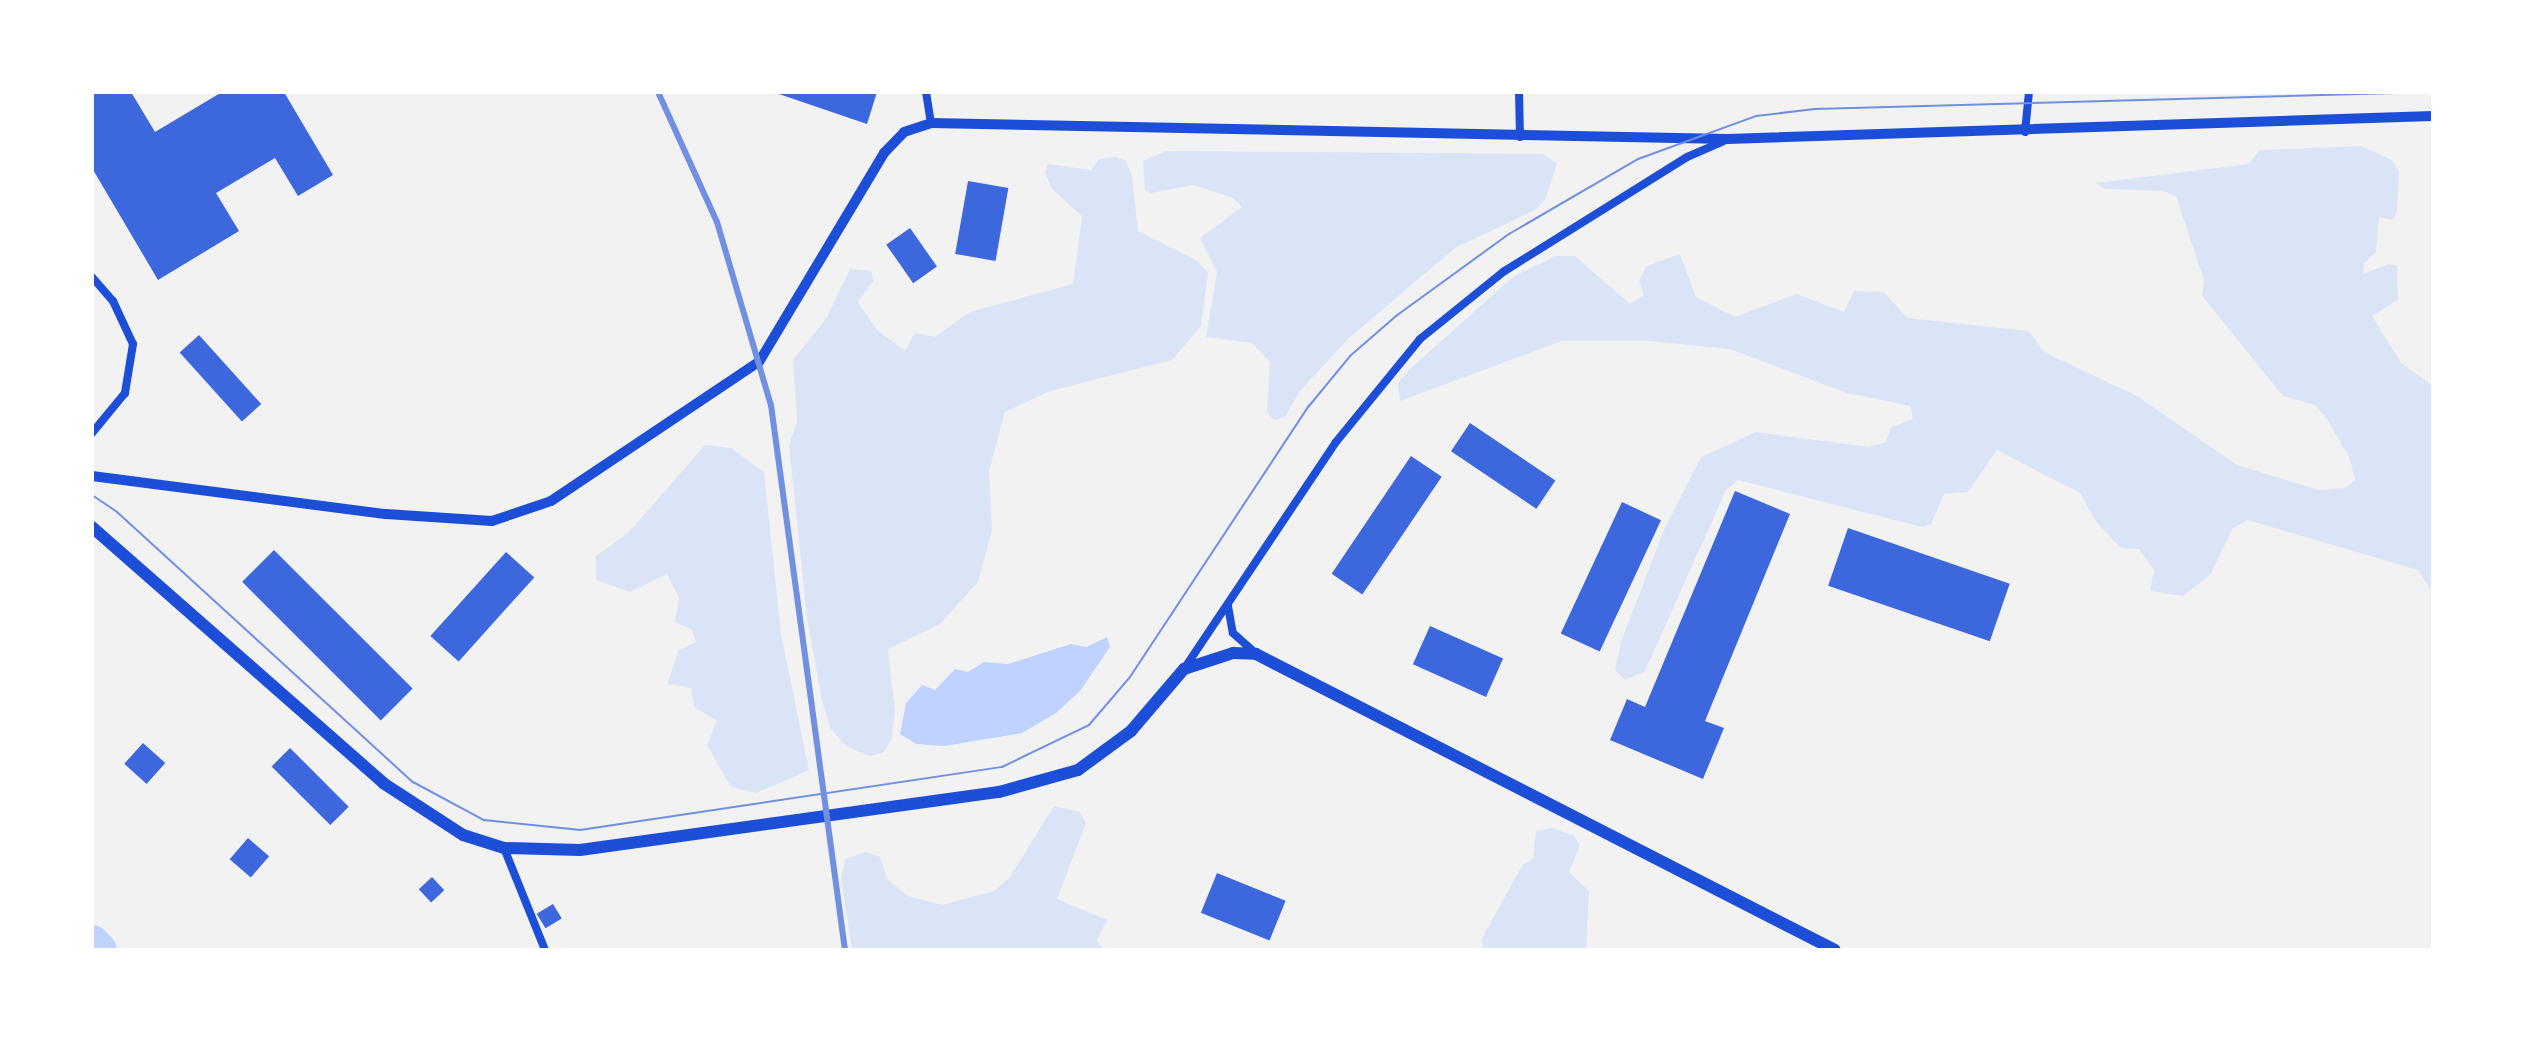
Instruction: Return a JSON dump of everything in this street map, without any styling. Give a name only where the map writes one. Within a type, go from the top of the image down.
[{"type":"main road","points":[[92,527],[383,783],[463,835],[504,848],[580,850],[999,792],[1078,770],[1131,731],[1184,669],[1233,653],[1256,654],[1835,950]]},
{"type":"street","points":[[926,92],[931,123]]},
{"type":"street","points":[[1519,92],[1520,137]]},
{"type":"street","points":[[2025,132],[2029,92]]},
{"type":"street","points":[[92,476],[386,514],[492,521],[551,501],[759,362],[884,153],[904,132],[931,123],[1728,139],[2025,132],[2433,116]]},
{"type":"street","points":[[1184,669],[1336,442],[1420,339],[1503,272],[1687,157],[1728,139]]},
{"type":"street","points":[[92,277],[113,301],[133,344],[125,393],[92,433]]},
{"type":"street","points":[[1228,605],[1233,633],[1256,654]]},
{"type":"street","points":[[504,848],[545,950]]},
{"type":"shaded area","points":[[2361,146],[2392,160],[2399,171],[2397,211],[2393,220],[2379,217],[2376,252],[2364,263],[2363,274],[2389,264],[2397,266],[2398,300],[2372,316],[2401,363],[2433,386],[2433,594],[2418,570],[2248,520],[2233,528],[2210,575],[2183,596],[2150,591],[2154,570],[2139,549],[2121,548],[2097,523],[2080,493],[1997,450],[1968,492],[1944,494],[1931,524],[1922,527],[1738,480],[1726,490],[1645,671],[1625,680],[1615,670],[1622,639],[1664,530],[1701,457],[1756,432],[1869,447],[1886,442],[1891,427],[1913,419],[1910,406],[1847,393],[1730,349],[1648,341],[1562,341],[1400,401],[1398,383],[1410,369],[1514,276],[1556,256],[1575,256],[1630,304],[1644,295],[1639,280],[1646,266],[1680,254],[1696,297],[1735,317],[1797,294],[1844,312],[1854,291],[1884,292],[1907,318],[2029,331],[2044,352],[2137,396],[2237,465],[2319,490],[2345,488],[2355,480],[2349,457],[2325,416],[2315,405],[2283,396],[2202,296],[2204,280],[2176,196],[2164,191],[2105,189],[2096,183],[2248,164],[2260,150]]},
{"type":"shaded area","points":[[1166,151],[1543,154],[1557,164],[1545,200],[1535,210],[1455,248],[1349,338],[1299,392],[1285,417],[1274,420],[1267,412],[1270,362],[1252,343],[1206,337],[1217,272],[1200,238],[1242,207],[1233,198],[1194,185],[1151,193],[1145,190],[1143,161]]},
{"type":"shaded area","points":[[1115,157],[1126,161],[1132,176],[1138,231],[1196,260],[1208,273],[1201,326],[1172,360],[1050,391],[1005,412],[989,471],[992,531],[978,582],[940,624],[888,649],[895,712],[891,741],[883,753],[869,756],[846,746],[831,729],[822,701],[807,618],[789,445],[797,421],[793,360],[826,319],[850,269],[871,271],[874,280],[858,302],[877,330],[905,351],[914,333],[935,337],[970,312],[1073,284],[1082,216],[1052,189],[1045,173],[1048,164],[1091,170],[1099,159]]},
{"type":"shaded area","points":[[705,445],[731,448],[764,472],[781,634],[809,770],[756,793],[731,787],[707,745],[717,721],[694,707],[691,688],[667,684],[679,650],[696,642],[691,629],[675,622],[679,598],[667,574],[630,592],[596,580],[596,556],[629,532]]},
{"type":"shaded area","points":[[1054,806],[1080,812],[1086,823],[1057,899],[1107,920],[1097,940],[1104,950],[852,950],[841,877],[846,859],[866,852],[880,857],[888,880],[908,896],[942,905],[994,891],[1010,877]]},
{"type":"shaded area","points":[[1552,828],[1574,836],[1580,845],[1569,872],[1589,891],[1586,950],[1484,950],[1481,940],[1523,864],[1533,859],[1536,831]]},
{"type":"water","points":[[1107,637],[1110,647],[1080,691],[1056,713],[1022,733],[944,746],[916,744],[900,734],[906,703],[922,685],[935,690],[955,669],[968,672],[984,662],[1008,664],[1071,644],[1086,647]]},
{"type":"building","points":[[92,92],[131,92],[155,132],[222,92],[284,92],[333,175],[298,196],[275,158],[216,193],[239,231],[158,280],[92,168]]},
{"type":"building","points":[[773,92],[877,92],[867,124]]},
{"type":"building","points":[[968,181],[1008,188],[996,261],[955,254]]},
{"type":"building","points":[[910,228],[937,267],[913,283],[886,245]]},
{"type":"building","points":[[199,335],[261,404],[242,422],[180,352]]},
{"type":"building","points":[[1470,423],[1555,481],[1536,509],[1451,451]]},
{"type":"building","points":[[1411,456],[1442,477],[1362,594],[1332,574]]},
{"type":"building","points":[[1735,491],[1790,514],[1705,721],[1724,728],[1703,779],[1610,740],[1627,699],[1645,707]]},
{"type":"building","points":[[1622,502],[1661,520],[1600,652],[1561,633]]},
{"type":"building","points":[[1848,528],[2010,584],[1990,641],[1828,586]]},
{"type":"building","points":[[274,550],[413,689],[381,720],[242,582]]},
{"type":"building","points":[[506,552],[534,577],[459,661],[430,636]]},
{"type":"building","points":[[1430,626],[1503,659],[1486,697],[1413,664]]},
{"type":"building","points":[[143,743],[165,763],[147,784],[124,764]]},
{"type":"building","points":[[290,748],[349,807],[330,825],[272,766]]},
{"type":"building","points":[[248,838],[269,856],[251,878],[230,859]]},
{"type":"building","points":[[1217,873],[1286,901],[1270,941],[1201,913]]},
{"type":"building","points":[[432,877],[444,890],[431,902],[419,889]]},
{"type":"building","points":[[553,904],[562,919],[545,928],[537,914]]},
{"type":"waterway","points":[[92,942],[100,950]]},
{"type":"tram line","points":[[92,495],[117,512],[413,782],[484,820],[580,830],[1002,767],[1089,725],[1130,677],[1309,406],[1350,356],[1396,316],[1509,234],[1638,159],[1756,116],[1815,109],[2433,92]]},
{"type":"railway","points":[[658,92],[717,222],[771,405],[845,950]]}]
